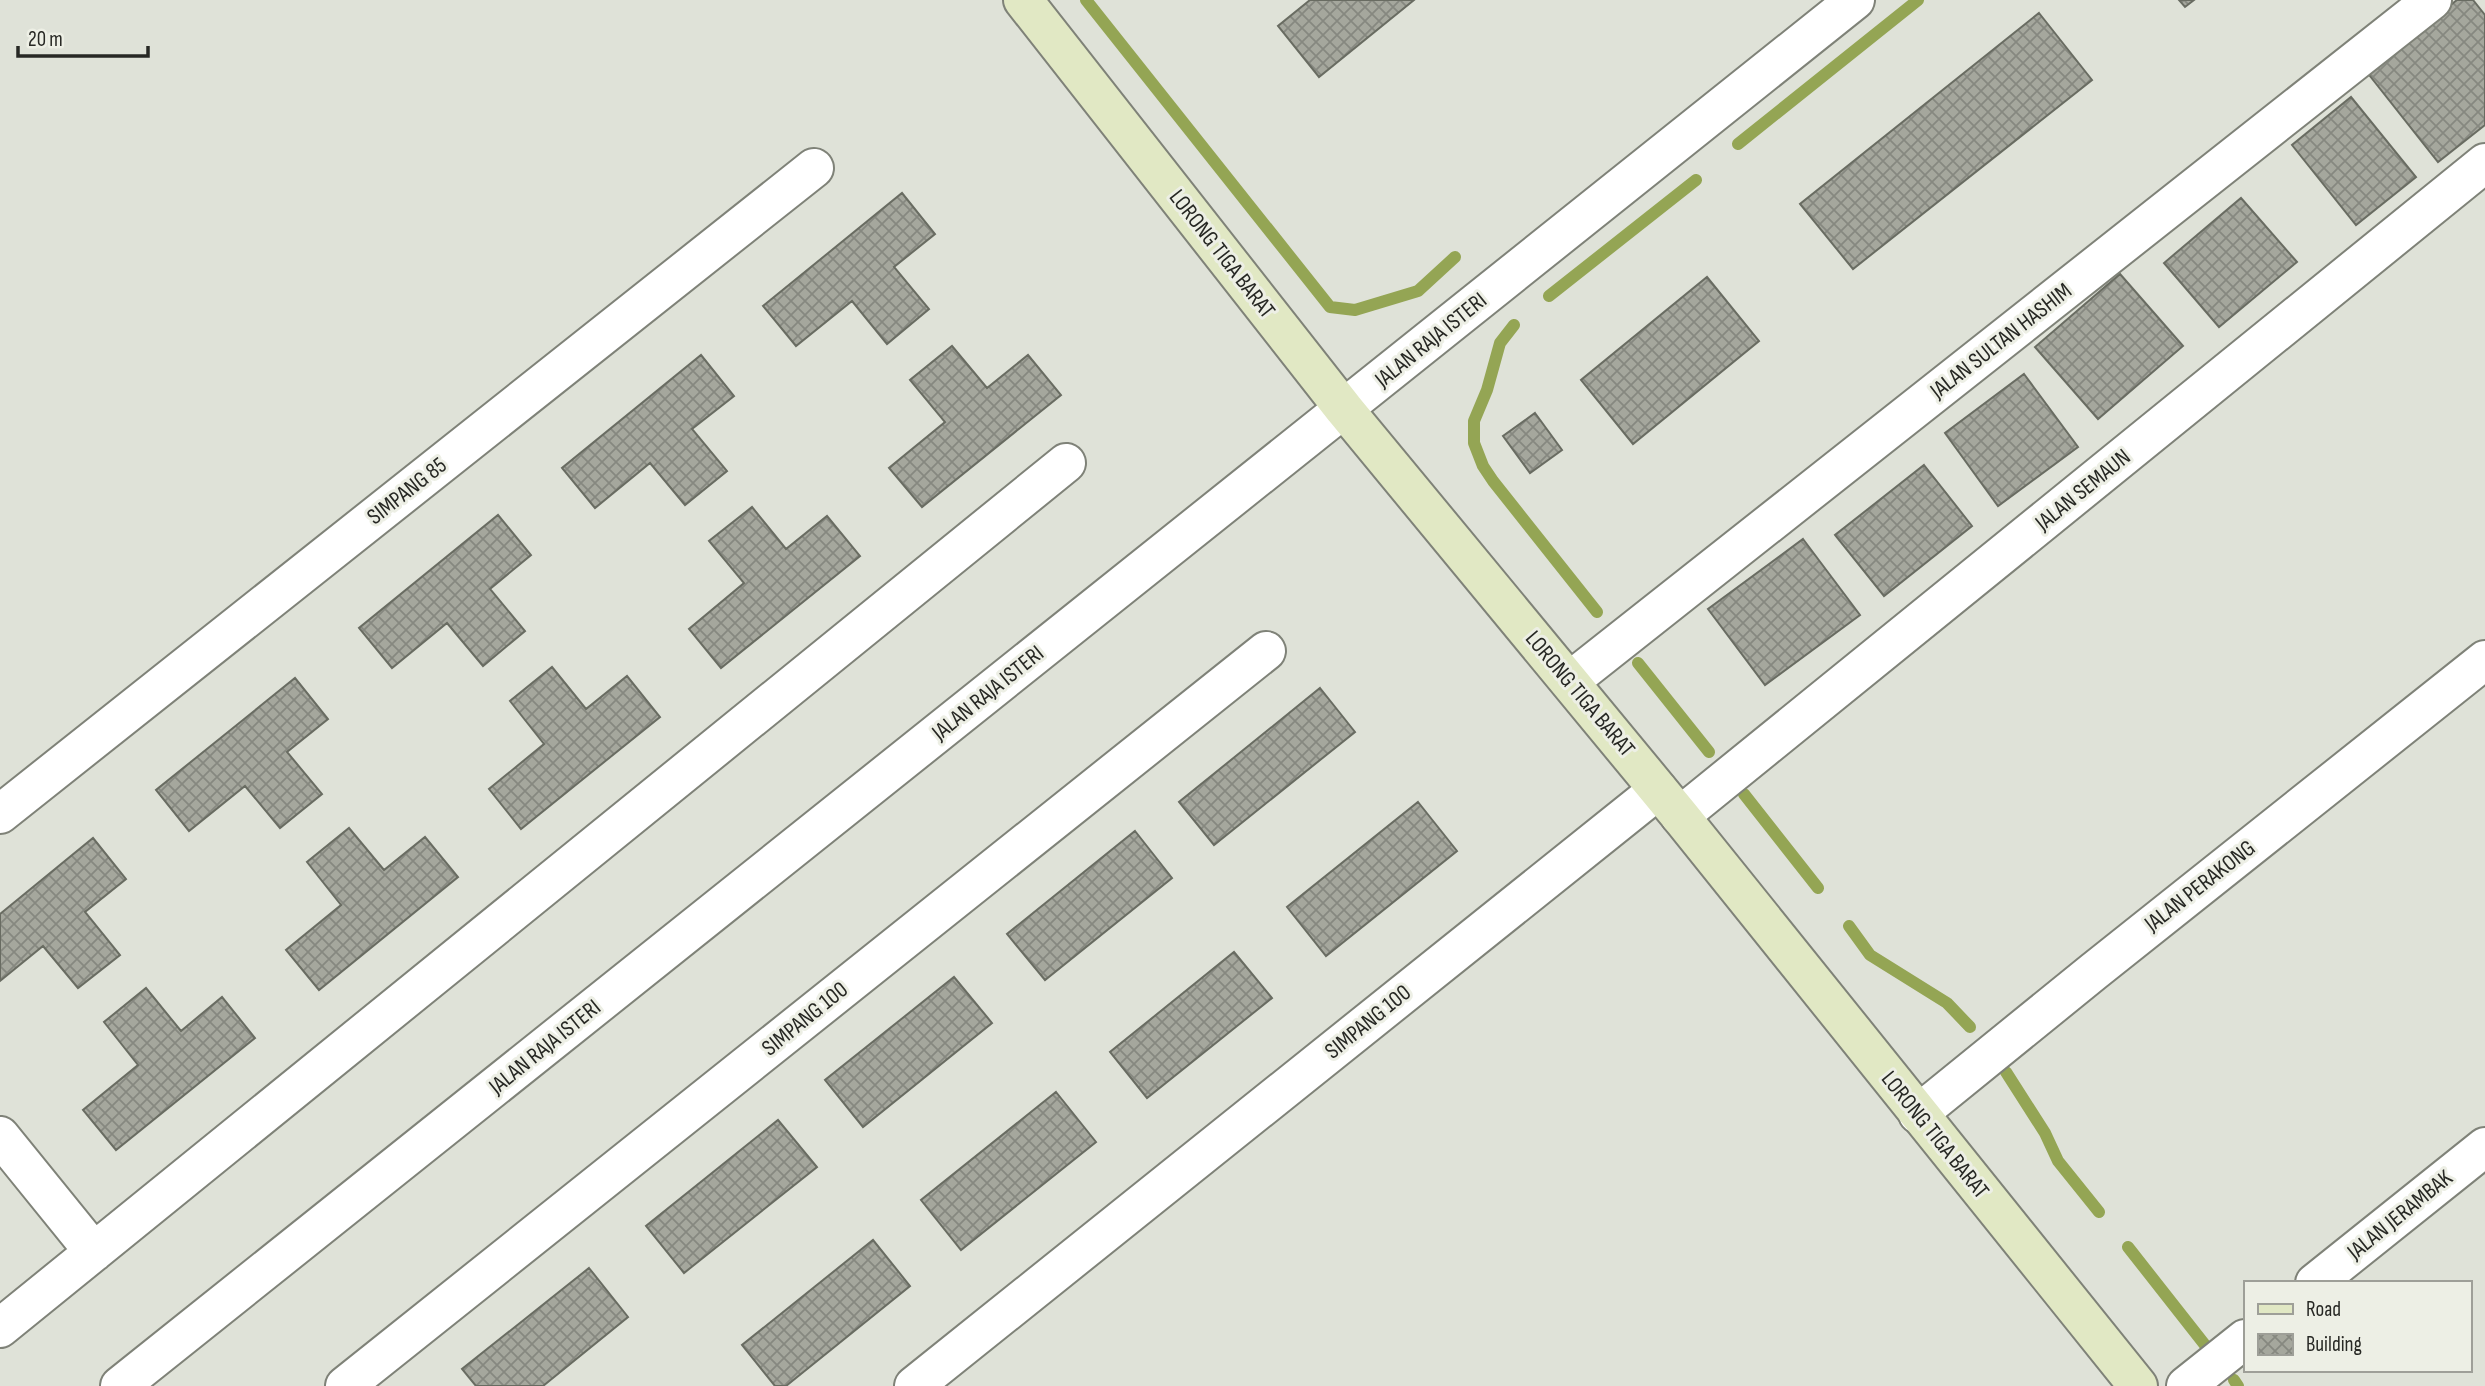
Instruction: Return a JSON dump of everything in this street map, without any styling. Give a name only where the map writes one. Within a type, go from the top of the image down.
[{"type":"main road","name":"LORONG TIGA BARAT","points":[[1023,0],[1344,409],[1570,681],[2138,1386]]},
{"type":"street","name":"JALAN RAJA ISTERI","points":[[120,1386],[1855,0]]},
{"type":"street","name":"JALAN SULTAN HASHIM","points":[[1570,681],[2431,0]]},
{"type":"street","name":"JALAN SEMAUN","points":[[1669,803],[2485,163]]},
{"type":"street","name":"SIMPANG 85","points":[[0,814],[814,168]]},
{"type":"street","points":[[0,1328],[1066,463]]},
{"type":"street","name":"SIMPANG 100","points":[[351,1384],[1266,652]]},
{"type":"street","name":"JALAN PERAKONG","points":[[1918,1114],[2485,660]]},
{"type":"street","name":"SIMPANG 100","points":[[914,1386],[1669,803]]},
{"type":"street","points":[[0,1136],[94,1252]]},
{"type":"street","name":"JALAN JERAMBAK","points":[[2318,1281],[2485,1147]]},
{"type":"street","points":[[2186,1386],[2244,1340]]},
{"type":"building","points":[[1310,0],[1414,0],[1319,77],[1278,26]]},
{"type":"building","points":[[2179,0],[2194,0],[2185,7]]},
{"type":"building","points":[[2457,0],[2473,0],[2485,15],[2485,125],[2438,162],[2366,71]]},
{"type":"building","points":[[2039,13],[2092,80],[1853,269],[1800,204]]},
{"type":"building","points":[[2351,97],[2416,177],[2356,225],[2292,145]]},
{"type":"building","points":[[902,193],[935,234],[894,267],[929,309],[887,344],[852,301],[796,346],[763,306]]},
{"type":"building","points":[[2241,198],[2297,262],[2219,327],[2164,263]]},
{"type":"building","points":[[2120,274],[2183,346],[2098,419],[2035,347]]},
{"type":"building","points":[[1707,277],[1759,341],[1633,444],[1581,380]]},
{"type":"building","points":[[952,346],[987,388],[1028,355],[1061,395],[922,507],[889,468],[945,422],[910,380]]},
{"type":"building","points":[[701,355],[734,396],[692,429],[727,471],[685,505],[650,463],[595,508],[562,468]]},
{"type":"building","points":[[2024,374],[2078,447],[1998,506],[1945,433]]},
{"type":"building","points":[[1535,413],[1562,450],[1530,473],[1503,436]]},
{"type":"building","points":[[1924,465],[1972,526],[1884,596],[1835,535]]},
{"type":"building","points":[[752,507],[786,549],[827,516],[860,556],[721,668],[689,629],[744,583],[709,541]]},
{"type":"building","points":[[498,515],[531,555],[490,589],[525,631],[483,666],[447,623],[392,668],[359,628]]},
{"type":"building","points":[[1803,539],[1860,615],[1765,685],[1708,609]]},
{"type":"building","points":[[552,667],[586,709],[627,676],[660,717],[521,829],[489,789],[544,744],[510,701]]},
{"type":"building","points":[[295,678],[328,719],[287,752],[322,794],[280,828],[245,786],[189,831],[156,790]]},
{"type":"building","points":[[1320,688],[1355,732],[1214,845],[1179,802]]},
{"type":"building","points":[[1418,802],[1457,851],[1326,956],[1287,907]]},
{"type":"building","points":[[349,828],[384,870],[425,837],[458,877],[319,990],[286,950],[341,905],[307,862]]},
{"type":"building","points":[[1135,831],[1172,878],[1045,980],[1007,934]]},
{"type":"building","points":[[93,838],[126,879],[85,912],[120,955],[78,988],[43,946],[0,981],[0,914]]},
{"type":"building","points":[[1234,952],[1272,998],[1147,1098],[1110,1052]]},
{"type":"building","points":[[954,977],[992,1023],[863,1127],[825,1080]]},
{"type":"building","points":[[146,988],[181,1031],[222,997],[255,1038],[116,1150],[83,1110],[138,1065],[104,1022]]},
{"type":"building","points":[[1056,1092],[1096,1142],[961,1250],[921,1200]]},
{"type":"building","points":[[778,1120],[817,1167],[684,1273],[646,1226]]},
{"type":"building","points":[[873,1240],[910,1286],[786,1386],[775,1386],[742,1345]]},
{"type":"building","points":[[589,1268],[628,1317],[543,1386],[476,1386],[462,1369]]},
{"type":"waterway","points":[[1086,0],[1330,307],[1355,310],[1418,291],[1455,257]]},
{"type":"waterway","points":[[1738,144],[1918,0]]},
{"type":"waterway","points":[[1549,296],[1696,180]]},
{"type":"waterway","points":[[1514,325],[1500,343],[1487,390],[1474,421],[1474,443],[1483,466],[1493,481],[1597,612]]},
{"type":"waterway","points":[[1638,663],[1709,752]]},
{"type":"waterway","points":[[1744,794],[1818,888]]},
{"type":"waterway","points":[[1849,926],[1870,955],[1947,1003],[1970,1027]]},
{"type":"waterway","points":[[2006,1072],[2045,1133],[2058,1161],[2099,1212]]},
{"type":"waterway","points":[[2128,1247],[2205,1345]]},
{"type":"waterway","points":[[2234,1380],[2238,1386]]}]
